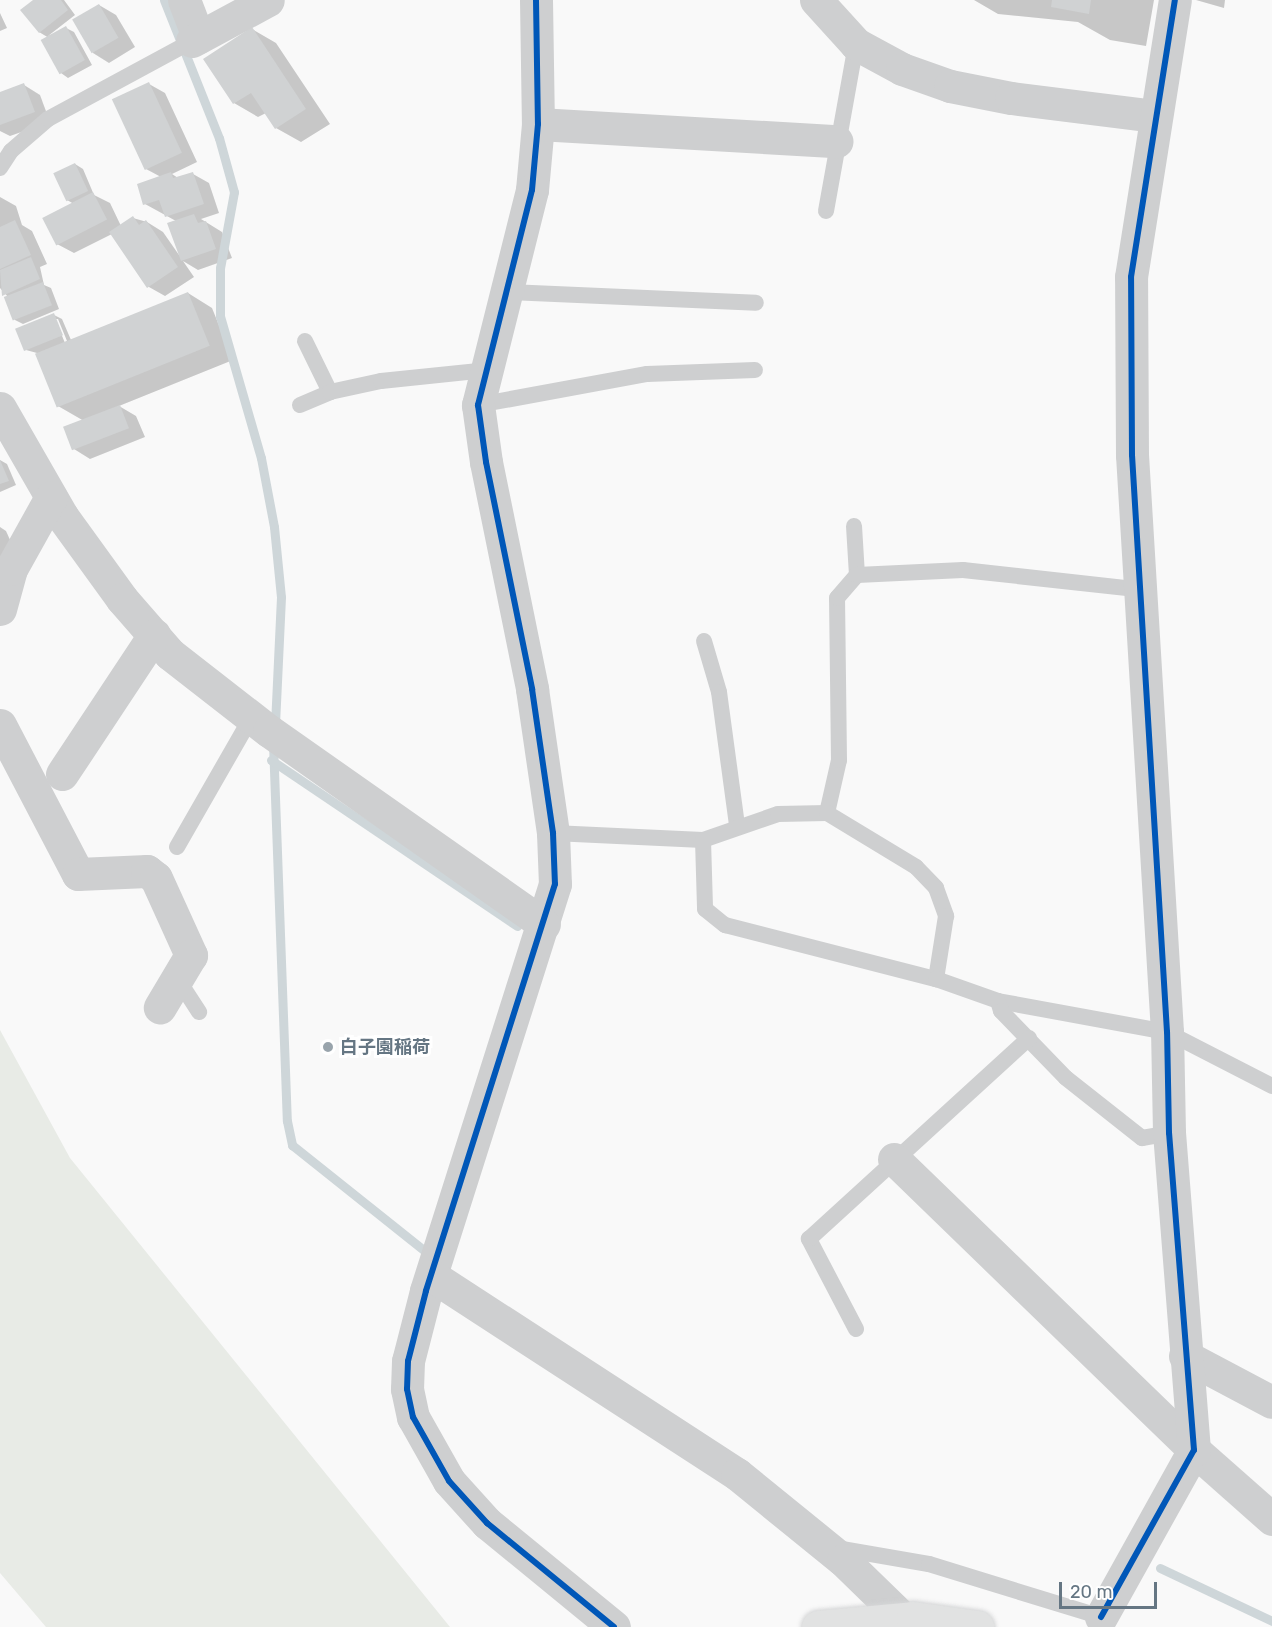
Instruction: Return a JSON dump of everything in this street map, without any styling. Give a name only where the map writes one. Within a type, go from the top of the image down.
[{"type":"main road","points":[[818,1627],[913,1618],[977,1627]]},
{"type":"street","points":[[184,0],[195,39],[268,0]]},
{"type":"street","points":[[536,0],[538,124],[532,190],[509,292],[478,405],[486,462],[513,581],[553,833],[555,884],[442,1240],[408,1361],[413,1417],[428,1450],[449,1481],[487,1523],[614,1627]]},
{"type":"street","points":[[816,0],[856,44],[902,69],[950,86],[1011,98],[1156,116]]},
{"type":"street","points":[[1101,1617],[1194,1450],[1169,1133],[1167,1032],[1143,590],[1132,455],[1131,277],[1175,0]]},
{"type":"street","points":[[538,124],[837,141]]},
{"type":"street","points":[[0,408],[51,497],[122,599],[170,654],[271,732],[544,924]]},
{"type":"street","points":[[0,609],[11,569],[51,497]]},
{"type":"street","points":[[62,774],[154,635]]},
{"type":"street","points":[[0,725],[78,874],[147,871],[156,878],[191,955],[178,981],[160,1007]]},
{"type":"street","points":[[894,1159],[1194,1450],[1272,1519]]},
{"type":"street","points":[[432,1275],[737,1474],[826,1546],[912,1627]]},
{"type":"street","points":[[1185,1356],[1272,1402]]},
{"type":"lane","points":[[0,168],[11,152],[48,119],[195,39]]},
{"type":"lane","points":[[826,211],[856,44]]},
{"type":"lane","points":[[509,292],[756,303]]},
{"type":"lane","points":[[305,341],[330,392]]},
{"type":"lane","points":[[300,405],[330,392],[381,381],[488,370]]},
{"type":"lane","points":[[478,405],[647,374],[755,370]]},
{"type":"lane","points":[[827,813],[839,760],[837,598],[857,575],[854,526]]},
{"type":"lane","points":[[857,575],[963,570],[1143,590]]},
{"type":"lane","points":[[704,641],[719,692],[737,826]]},
{"type":"lane","points":[[177,847],[271,732]]},
{"type":"lane","points":[[553,833],[703,840],[737,826],[778,814],[827,813],[916,867],[936,888],[946,916],[936,979]]},
{"type":"lane","points":[[703,840],[705,909],[726,925],[936,979],[998,1001],[1167,1032],[1272,1086]]},
{"type":"lane","points":[[178,981],[199,1012]]},
{"type":"lane","points":[[998,1001],[1001,1011],[1066,1078],[1142,1138],[1169,1133]]},
{"type":"lane","points":[[856,1329],[809,1239],[1029,1038]]},
{"type":"lane","points":[[826,1546],[929,1564],[1101,1617]]},
{"type":"shaded area","points":[[0,1030],[70,1158],[450,1627],[46,1627],[0,1573]]},
{"type":"building","points":[[33,0],[61,0],[68,10],[39,33],[20,10]]},
{"type":"building","points":[[1052,0],[1091,0],[1089,14],[1051,7]]},
{"type":"building","points":[[99,4],[118,38],[92,53],[72,20]]},
{"type":"building","points":[[66,26],[85,60],[60,74],[41,40]]},
{"type":"building","points":[[252,27],[306,109],[275,129],[251,93],[233,104],[203,59]]},
{"type":"building","points":[[149,82],[182,153],[145,170],[112,99]]},
{"type":"building","points":[[24,83],[35,112],[0,125],[0,92]]},
{"type":"building","points":[[75,163],[88,191],[66,201],[53,173]]},
{"type":"building","points":[[171,172],[173,178],[193,172],[204,204],[165,217],[159,200],[143,205],[137,184]]},
{"type":"building","points":[[93,192],[107,220],[56,245],[42,218]]},
{"type":"building","points":[[194,214],[198,223],[206,221],[216,249],[181,261],[167,223]]},
{"type":"building","points":[[133,216],[139,225],[146,220],[178,267],[147,288],[109,232]]},
{"type":"building","points":[[15,220],[31,255],[0,269],[0,227]]},
{"type":"building","points":[[31,257],[40,279],[2,296],[0,270]]},
{"type":"building","points":[[43,282],[52,305],[13,320],[4,297]]},
{"type":"building","points":[[188,292],[210,346],[57,408],[35,354]]},
{"type":"building","points":[[54,313],[63,335],[24,351],[15,329]]},
{"type":"building","points":[[120,405],[129,428],[72,450],[63,427]]},
{"type":"building","points":[[0,460],[9,481],[0,484]]},
{"type":"waterway","points":[[164,0],[219,138],[234,192],[220,268],[220,316],[261,458],[274,527],[281,597],[275,726]]},
{"type":"waterway","points":[[273,743],[287,1121],[292,1145],[431,1256]]},
{"type":"waterway","points":[[271,760],[517,926]]},
{"type":"waterway","points":[[1160,1568],[1272,1621]]},
{"type":"cycle path","points":[[536,0],[538,124],[532,190],[478,405],[486,462],[532,689],[553,833],[555,884],[426,1291],[408,1361],[407,1389],[413,1417],[449,1481],[487,1523],[614,1627]]},
{"type":"cycle path","points":[[1101,1617],[1194,1450],[1169,1133],[1167,1032],[1132,455],[1131,277],[1175,0]]},
{"type":"place","name":"白子園稲荷","points":[[328,1047]]}]
